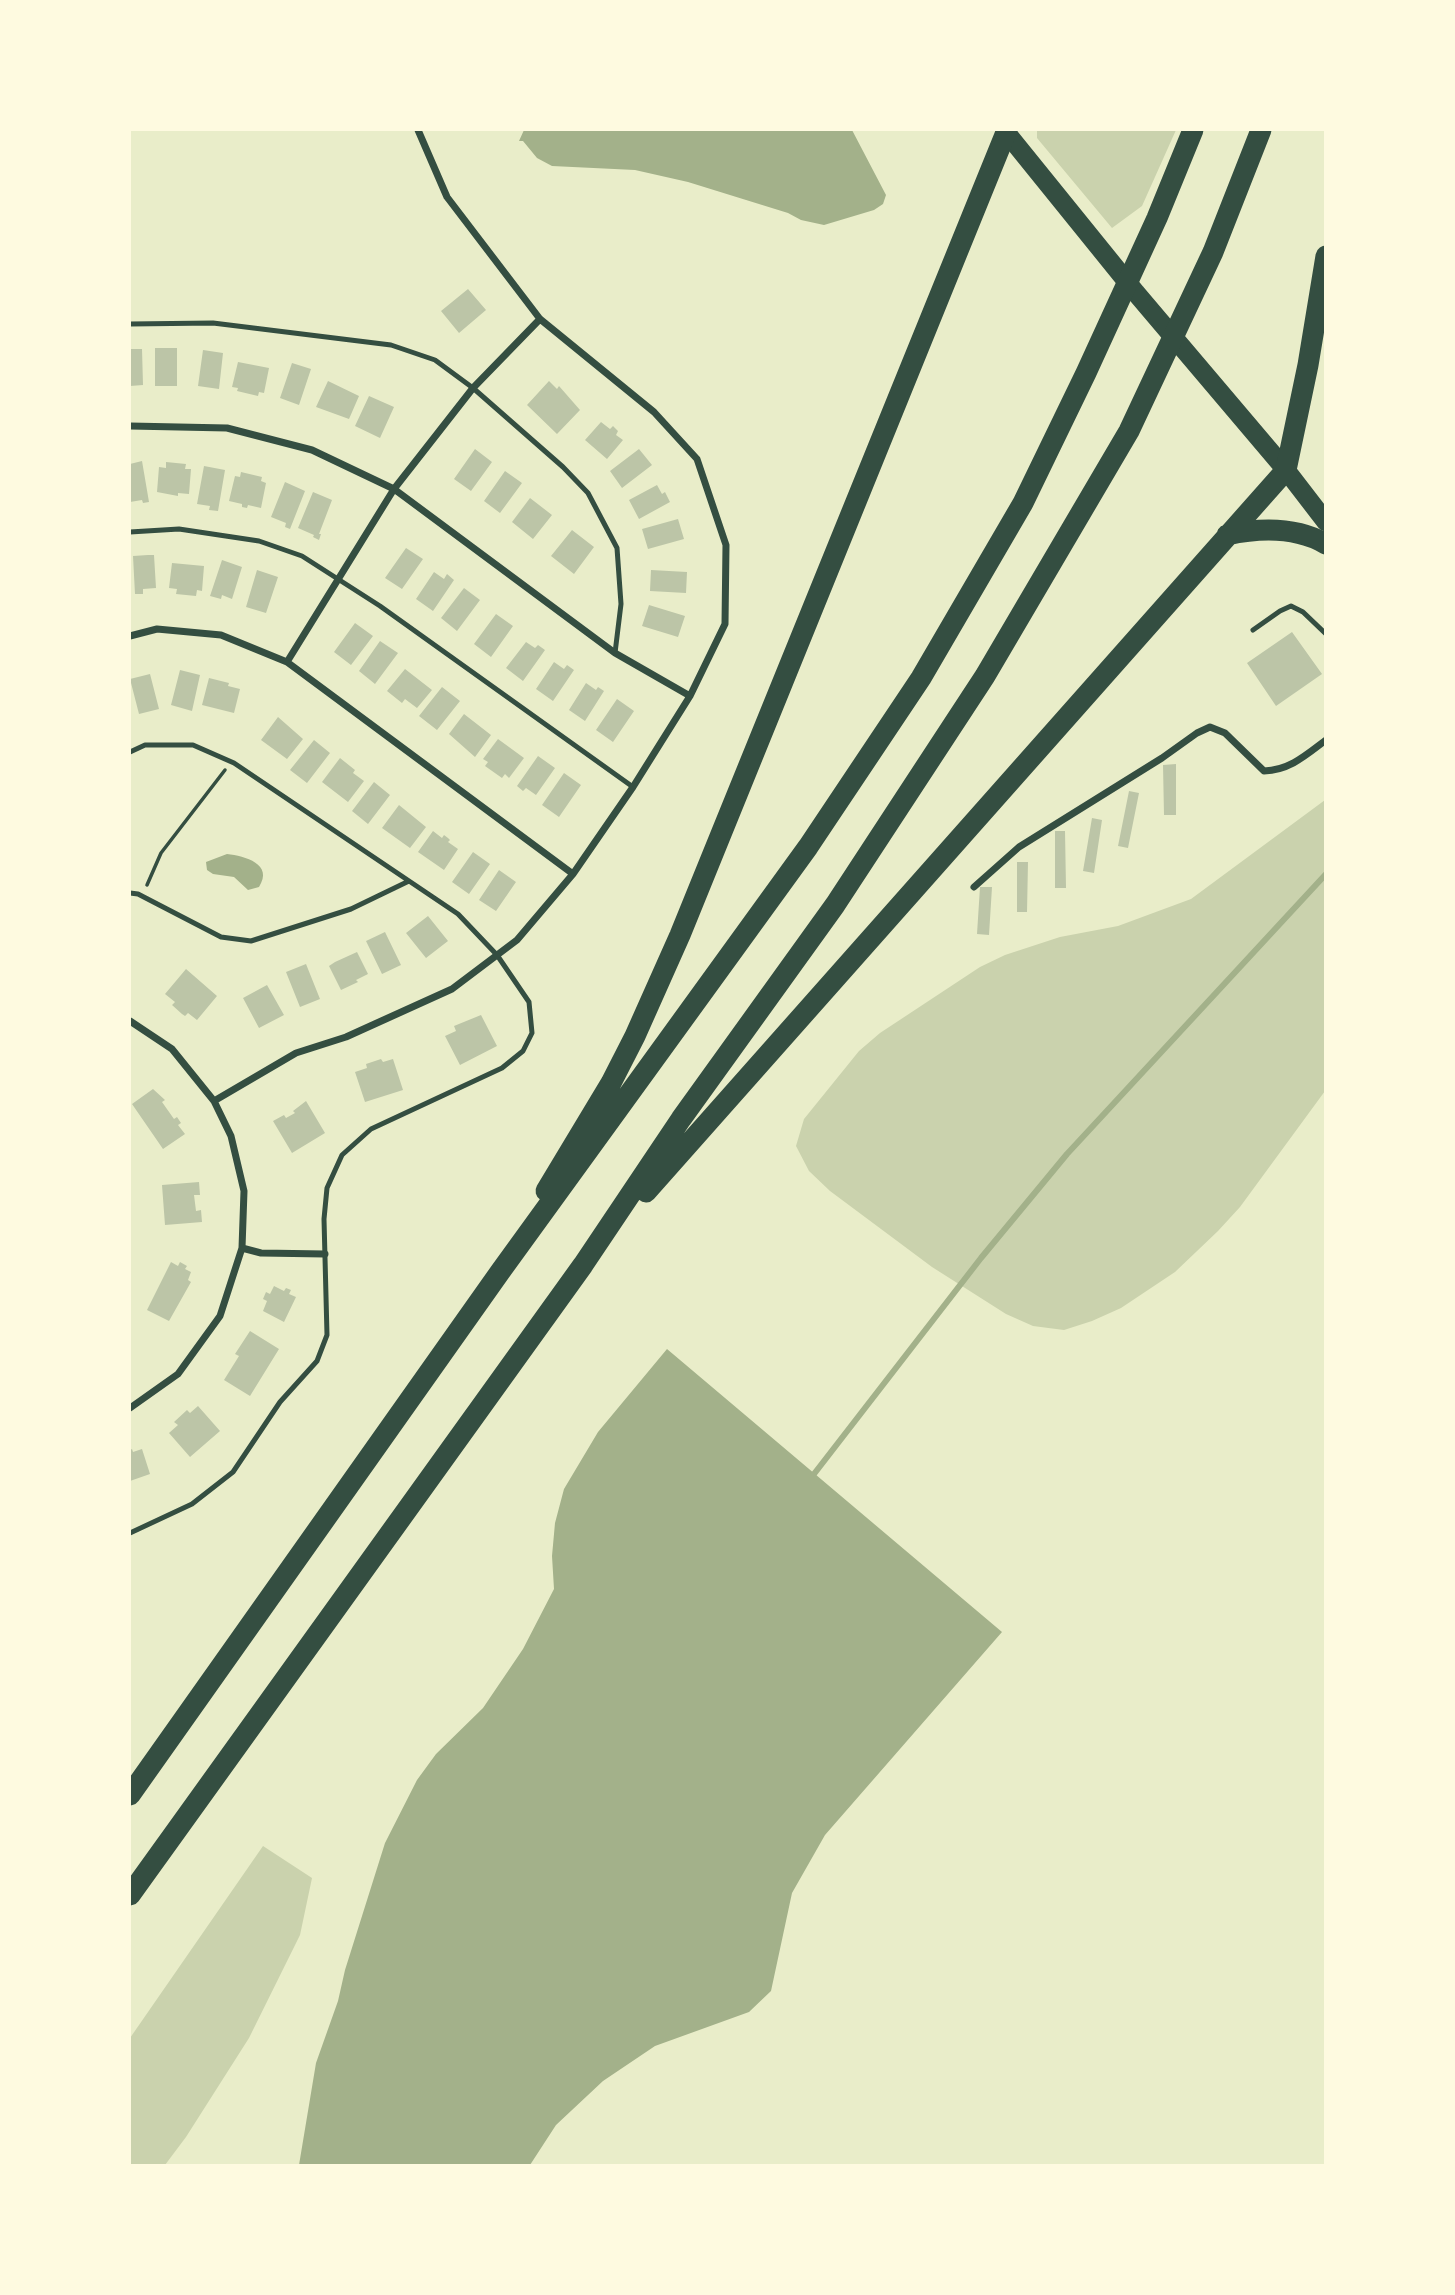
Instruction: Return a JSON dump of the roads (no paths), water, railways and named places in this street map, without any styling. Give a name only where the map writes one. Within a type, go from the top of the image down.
[{"type":"highway","points":[[500,1272],[611,1083],[680,935],[1006,130],[1136,293],[1286,470],[1325,522]]},
{"type":"highway","points":[[130,1795],[500,1272],[808,847],[921,678],[1023,503],[1157,218],[1193,130]]},
{"type":"highway","points":[[130,1895],[583,1265],[681,1119],[850,882],[985,676],[1129,431],[1213,252],[1261,130]]},
{"type":"highway","points":[[583,1265],[703,1125],[1286,470],[1308,365],[1325,256]]},
{"type":"highway","points":[[1227,535],[1271,530],[1293,533],[1325,544]]},
{"type":"street","points":[[214,1101],[296,1053],[346,1037],[453,989],[517,940],[573,874],[633,788],[690,696],[726,624],[726,545],[697,459],[654,412],[540,319],[447,197],[418,130]]},
{"type":"street","points":[[287,662],[394,489],[472,387],[540,319]]},
{"type":"street","points":[[130,426],[226,428],[312,450],[394,489],[615,653],[690,696]]},
{"type":"street","points":[[130,636],[157,629],[221,635],[287,662],[573,874]]},
{"type":"street","points":[[974,887],[1019,847],[1210,727],[1225,733],[1264,771],[1280,771],[1297,762],[1325,740]]},
{"type":"street","points":[[130,1020],[172,1049],[214,1101],[231,1136],[244,1192],[242,1248],[220,1316],[178,1374],[130,1408]]},
{"type":"street","points":[[242,1248],[261,1253],[325,1254]]},
{"type":"lane","points":[[130,324],[213,323],[391,345],[435,360],[472,387],[563,467],[588,493],[617,548],[621,604],[615,653]]},
{"type":"lane","points":[[130,532],[179,529],[260,541],[302,556],[339,578],[633,788]]},
{"type":"lane","points":[[1253,630],[1291,606],[1303,612],[1325,634]]},
{"type":"lane","points":[[130,752],[145,746],[193,745],[234,764],[458,914],[497,955],[530,1002],[533,1033],[523,1051],[502,1068],[371,1129],[342,1155],[327,1188],[324,1219],[327,1335],[317,1361],[280,1402],[233,1472],[192,1504],[130,1533]]},
{"type":"lane","points":[[130,893],[142,896],[222,937],[251,941],[351,909],[409,881]]},
{"type":"waterway","points":[[814,1474],[981,1258],[1067,1154],[1326,874]]}]
